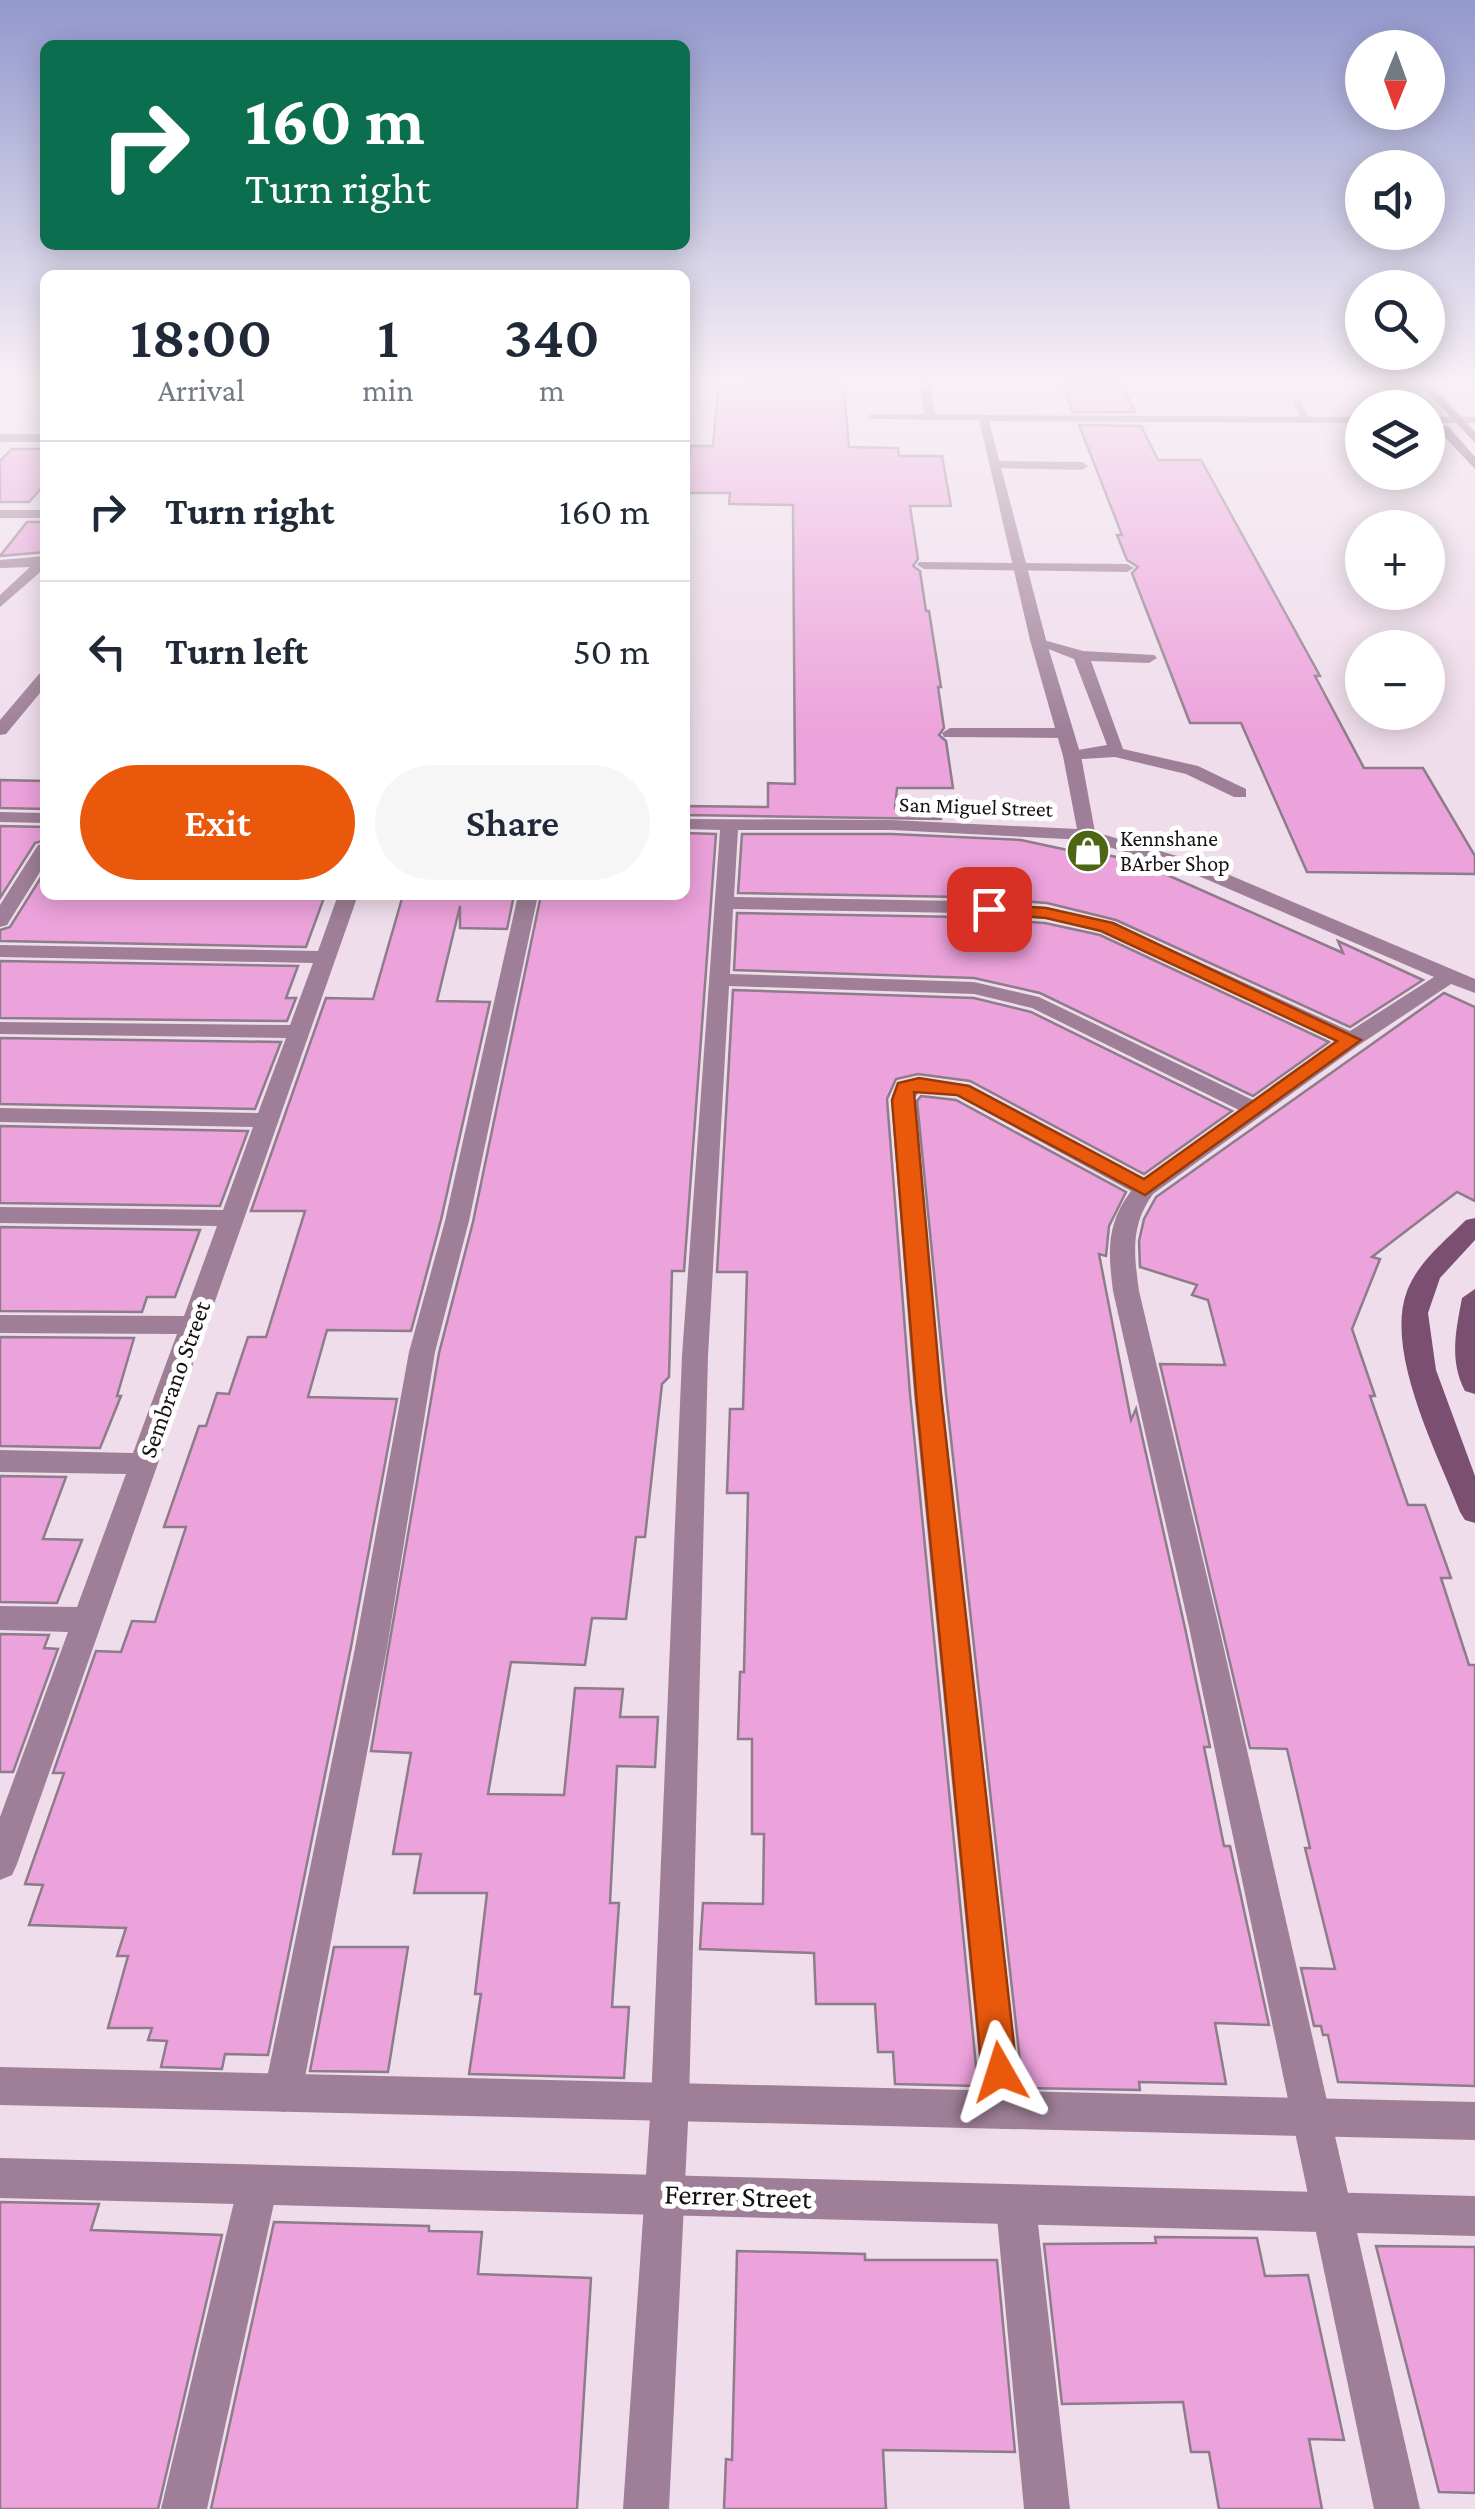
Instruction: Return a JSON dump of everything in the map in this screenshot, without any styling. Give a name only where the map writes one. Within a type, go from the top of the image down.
[{"type":"main road","points":[[1475,1226],[1435,1266],[1418,1294],[1414,1333],[1475,1512]]},
{"type":"main road","points":[[1475,1298],[1466,1344],[1475,1384]]},
{"type":"street","points":[[1002,498],[1072,756],[1087,834]]},
{"type":"street","points":[[0,514],[40,514]]},
{"type":"street","points":[[0,564],[40,561]]},
{"type":"street","points":[[924,564],[1127,568]]},
{"type":"street","points":[[0,603],[40,565]]},
{"type":"street","points":[[1038,640],[1081,656],[1149,658]]},
{"type":"street","points":[[1081,656],[1115,752]]},
{"type":"street","points":[[0,730],[40,683]]},
{"type":"street","points":[[950,733],[1065,733]]},
{"type":"street","points":[[1072,756],[1115,752],[1192,770],[1240,793]]},
{"type":"street","points":[[0,818],[40,818]]},
{"type":"street","name":"San Miguel Street","points":[[690,824],[910,826],[1087,834],[1194,866],[1462,982]]},
{"type":"street","points":[[646,2509],[670,2102],[695,1356],[729,824]]},
{"type":"street","points":[[0,921],[36,878]]},
{"type":"street","name":"Sembrano Street","points":[[0,1864],[10,1808],[88,1620],[346,900]]},
{"type":"street","points":[[283,2093],[370,1648],[422,1352],[457,1221],[527,900]]},
{"type":"street","points":[[724,903],[961,907],[1046,913],[1125,934],[1351,1040]]},
{"type":"street","points":[[0,950],[326,957]]},
{"type":"street","points":[[720,980],[974,988],[1039,1003],[1254,1109]]},
{"type":"street","points":[[1397,2509],[1126,1290],[1120,1241],[1125,1212],[1145,1188],[1351,1040],[1462,982]]},
{"type":"street","points":[[0,1028],[299,1032]]},
{"type":"street","points":[[1004,2110],[928,1394],[902,1100],[905,1088],[919,1084],[962,1090],[1145,1188]]},
{"type":"street","points":[[0,1115],[267,1120]]},
{"type":"street","points":[[0,1214],[232,1218]]},
{"type":"street","points":[[0,1324],[193,1326]]},
{"type":"street","points":[[0,1460],[143,1464]]},
{"type":"street","points":[[0,1618],[88,1620]]},
{"type":"street","points":[[0,2086],[1475,2120]]},
{"type":"street","name":"Ferrer Street","points":[[0,2178],[1475,2216]]},
{"type":"street","points":[[184,2509],[258,2185]]},
{"type":"street","points":[[1016,2206],[1047,2509]]},
{"type":"building","points":[[0,498],[32,498],[29,502],[0,502]]},
{"type":"building","points":[[730,498],[950,498],[951,506],[910,506],[918,559],[913,566],[920,571],[929,611],[941,687],[944,728],[939,735],[946,741],[953,788],[897,788],[895,808],[942,819],[690,815],[690,806],[768,807],[768,783],[795,784],[793,505],[729,504]]},
{"type":"building","points":[[1108,498],[1222,498],[1320,676],[1315,676],[1364,768],[1423,768],[1475,856],[1475,874],[1307,872],[1241,723],[1190,723],[1132,573],[1138,567],[1127,560],[1117,535],[1122,535]]},
{"type":"building","points":[[27,522],[40,522],[40,552],[0,556]]},
{"type":"building","points":[[0,780],[40,781],[40,809],[0,808]]},
{"type":"building","points":[[0,826],[40,827],[40,842],[35,843],[0,898]]},
{"type":"building","points":[[690,833],[716,834],[684,1271],[672,1271],[669,1377],[662,1384],[645,1537],[636,1537],[626,1619],[592,1618],[585,1665],[511,1662],[488,1794],[564,1795],[575,1688],[623,1689],[620,1717],[658,1717],[655,1767],[617,1766],[610,1903],[619,1903],[612,2007],[629,2007],[624,2078],[469,2074],[481,1994],[475,1994],[487,1893],[414,1893],[421,1854],[393,1854],[411,1753],[371,1751],[439,1353],[473,1222],[540,900],[690,900]]},
{"type":"building","points":[[742,834],[892,834],[1021,840],[1100,857],[1099,853],[1167,869],[1165,874],[1343,953],[1338,941],[1423,980],[1350,1027],[1116,920],[1047,903],[961,897],[738,893]]},
{"type":"building","points":[[40,879],[40,900],[323,900],[306,947],[0,941],[0,930],[10,927]]},
{"type":"building","points":[[402,900],[513,900],[507,929],[460,928],[460,906],[437,1001],[490,1002],[441,1220],[411,1331],[327,1330],[308,1397],[397,1399],[268,2055],[225,2054],[222,2069],[161,2067],[167,2041],[148,2040],[152,2028],[108,2028],[128,1956],[117,1956],[126,1928],[29,1925],[43,1885],[25,1884],[64,1773],[53,1773],[96,1651],[121,1652],[132,1621],[155,1622],[186,1527],[164,1527],[199,1426],[206,1426],[217,1393],[229,1394],[248,1337],[266,1337],[305,1211],[251,1211],[326,998],[373,999]]},
{"type":"building","points":[[737,913],[961,917],[1045,923],[1100,935],[1329,1042],[1253,1096],[1040,993],[974,978],[734,970]]},
{"type":"building","points":[[0,961],[298,966],[286,998],[296,998],[287,1021],[0,1018]]},
{"type":"building","points":[[733,990],[974,998],[1031,1012],[1232,1111],[1144,1174],[970,1081],[918,1074],[896,1079],[887,1099],[910,1394],[978,2086],[895,2084],[893,2052],[878,2052],[875,2004],[816,2004],[814,1953],[700,1949],[703,1903],[763,1904],[764,1834],[752,1834],[752,1739],[738,1739],[740,1672],[744,1672],[748,1493],[727,1493],[730,1409],[743,1409],[747,1272],[717,1272]]},
{"type":"building","points":[[1444,993],[1475,1007],[1475,1201],[1457,1192],[1372,1257],[1380,1259],[1352,1329],[1375,1396],[1370,1396],[1408,1505],[1425,1505],[1451,1578],[1441,1578],[1469,1665],[1475,1665],[1475,2086],[1338,2082],[1328,2035],[1323,2035],[1321,2026],[1314,2026],[1301,1968],[1335,1969],[1305,1848],[1310,1848],[1287,1749],[1250,1748],[1160,1364],[1225,1365],[1208,1300],[1192,1295],[1197,1285],[1140,1267],[1139,1241],[1144,1219],[1156,1197]]},
{"type":"building","points":[[0,1038],[281,1042],[255,1109],[0,1104]]},
{"type":"building","points":[[921,1096],[956,1100],[1126,1192],[1109,1226],[1106,1256],[1099,1254],[1131,1420],[1136,1409],[1185,1628],[1210,1747],[1204,1747],[1224,1846],[1230,1846],[1269,2025],[1215,2023],[1226,2084],[1139,2082],[1140,2090],[1023,2088],[946,1394],[917,1101]]},
{"type":"building","points":[[0,1126],[248,1131],[220,1206],[0,1203]]},
{"type":"building","points":[[0,1227],[200,1230],[175,1297],[147,1297],[142,1312],[0,1311]]},
{"type":"building","points":[[0,1337],[134,1338],[117,1396],[121,1396],[100,1448],[0,1446]]},
{"type":"building","points":[[0,1476],[66,1477],[43,1539],[82,1540],[57,1603],[0,1602]]},
{"type":"building","points":[[0,1634],[49,1635],[44,1648],[58,1649],[13,1772],[0,1772]]},
{"type":"building","points":[[334,1947],[408,1947],[388,2072],[310,2071]]},
{"type":"building","points":[[0,2202],[99,2204],[91,2230],[222,2235],[158,2509],[0,2509]]},
{"type":"building","points":[[274,2222],[429,2226],[429,2231],[482,2232],[478,2274],[591,2278],[577,2509],[211,2509]]},
{"type":"building","points":[[1155,2237],[1257,2238],[1265,2276],[1308,2275],[1344,2440],[1309,2439],[1322,2509],[1219,2509],[1209,2452],[1191,2452],[1183,2402],[1062,2404],[1044,2244],[1156,2243]]},
{"type":"building","points":[[1376,2246],[1475,2247],[1475,2493],[1439,2492]]},
{"type":"building","points":[[737,2251],[865,2254],[865,2260],[997,2260],[1015,2452],[883,2450],[886,2509],[724,2509],[726,2459],[732,2460]]},
{"type":"place","name":"Kennshane BArber Shop","points":[[1088,851]]},
{"type":"route","points":[[989,909],[1046,913],[1107,927],[1351,1040],[1145,1188],[962,1090],[919,1084],[905,1088],[902,1100],[928,1394],[1000,2072]]}]
